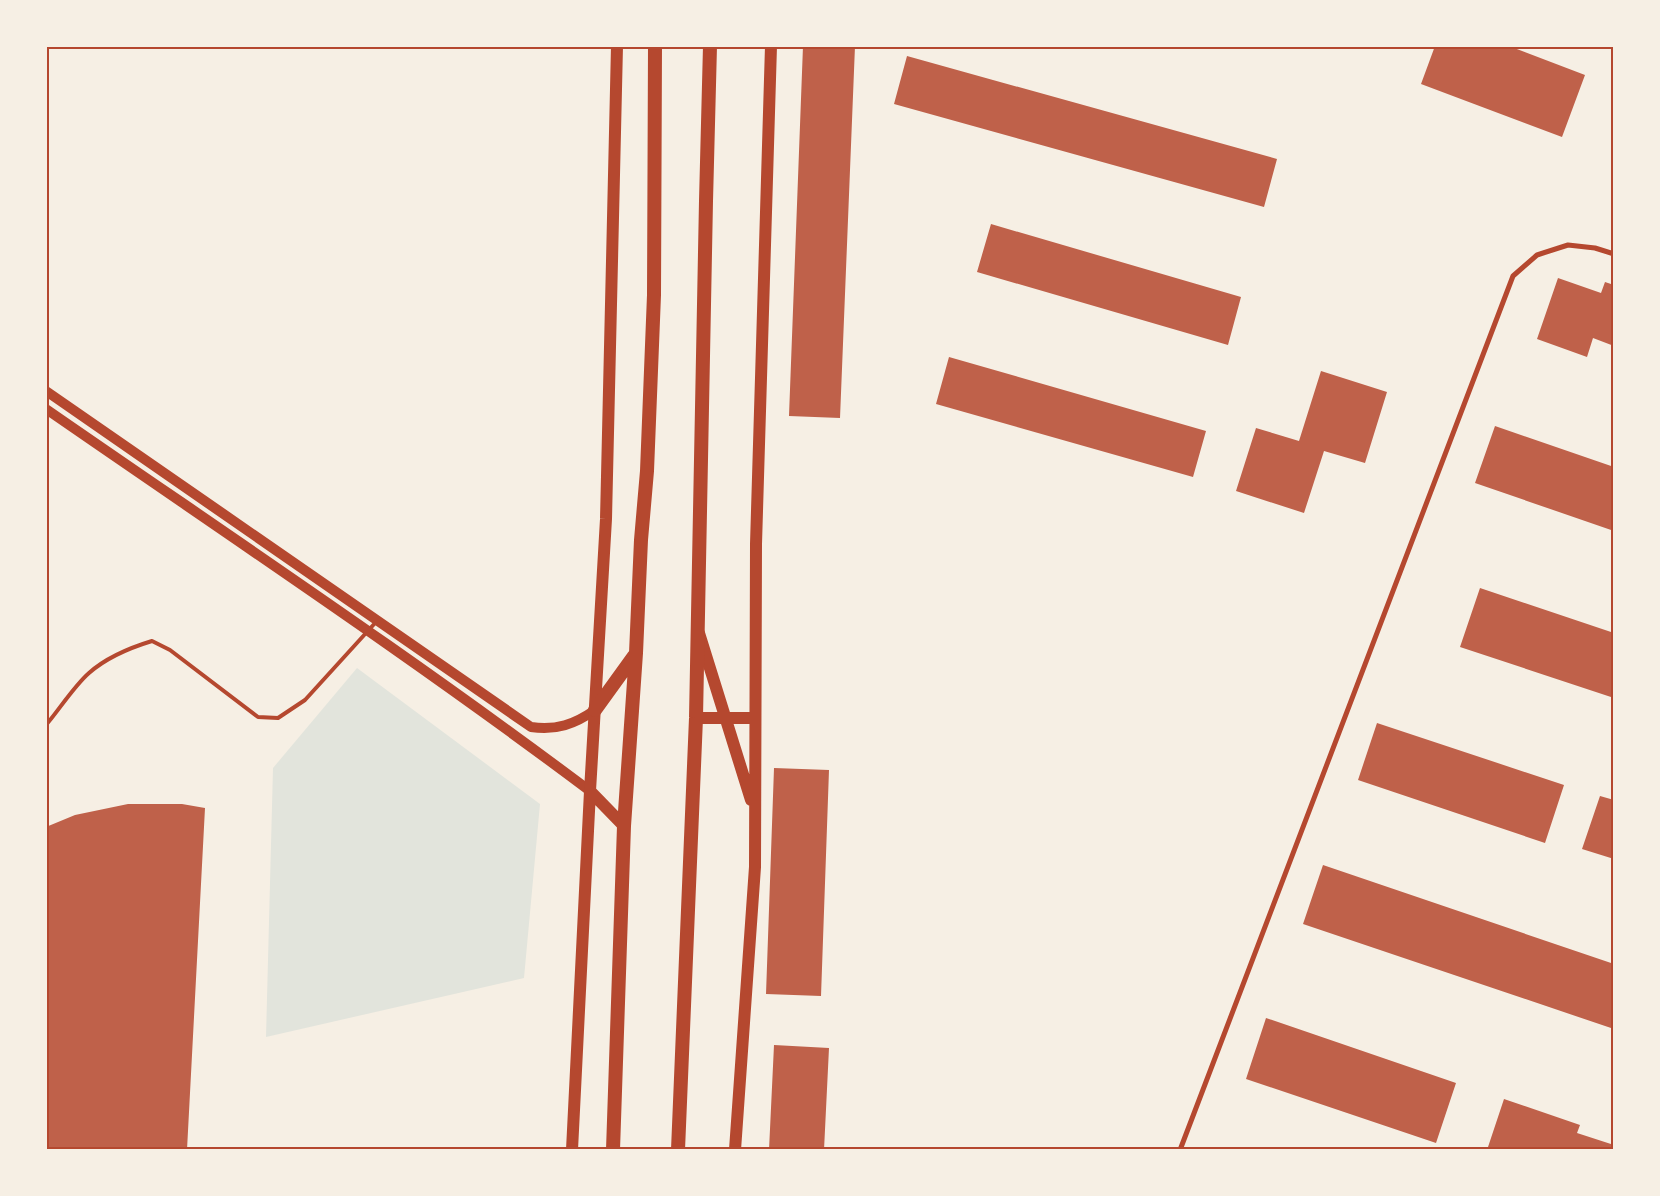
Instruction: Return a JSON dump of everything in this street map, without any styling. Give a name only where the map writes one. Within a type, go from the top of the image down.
[{"type":"highway","points":[[613,1150],[624,826],[636,653],[641,540],[647,471],[654,295],[655,46]]},
{"type":"highway","points":[[678,1150],[696,718],[705,211],[710,46]]},
{"type":"highway","points":[[594,710],[636,653]]},
{"type":"main road","points":[[572,1150],[594,710],[606,519],[618,46]]},
{"type":"main road","points":[[735,1150],[755,867],[756,544],[771,46]]},
{"type":"main road","points":[[46,391],[531,727],[550,728],[571,724],[594,710]]},
{"type":"main road","points":[[46,409],[368,632],[563,770],[590,791],[624,826]]},
{"type":"main road","points":[[698,629],[755,812]]},
{"type":"main road","points":[[696,718],[755,718]]},
{"type":"street","points":[[1180,1150],[1513,276],[1538,254],[1568,245],[1595,248],[1614,254]]},
{"type":"lane","points":[[46,725],[87,674],[109,658],[152,641],[170,650],[258,717],[278,718],[305,700],[377,621]]},
{"type":"shaded area","points":[[357,668],[540,804],[524,978],[266,1037],[273,768]]},
{"type":"building","points":[[803,46],[855,46],[840,418],[789,416]]},
{"type":"building","points":[[1435,46],[1509,46],[1585,75],[1562,137],[1421,84]]},
{"type":"building","points":[[907,56],[1277,159],[1264,207],[894,104]]},
{"type":"building","points":[[991,224],[1241,297],[1228,345],[977,272]]},
{"type":"building","points":[[1558,278],[1601,293],[1605,282],[1614,285],[1614,346],[1593,338],[1587,357],[1537,339]]},
{"type":"building","points":[[949,357],[1206,431],[1193,477],[936,404]]},
{"type":"building","points":[[1321,371],[1387,392],[1365,463],[1324,451],[1304,513],[1236,491],[1256,428],[1299,441]]},
{"type":"building","points":[[1495,426],[1614,467],[1614,531],[1475,483]]},
{"type":"building","points":[[1480,588],[1614,633],[1614,698],[1460,647]]},
{"type":"building","points":[[1377,723],[1564,785],[1545,843],[1358,780]]},
{"type":"building","points":[[774,768],[829,770],[821,996],[766,994]]},
{"type":"building","points":[[1600,796],[1614,800],[1614,859],[1582,849]]},
{"type":"building","points":[[128,804],[182,804],[205,808],[187,1150],[46,1150],[46,827],[75,815]]},
{"type":"building","points":[[1323,865],[1614,964],[1614,1029],[1303,924]]},
{"type":"building","points":[[1266,1018],[1456,1083],[1436,1143],[1246,1079]]},
{"type":"building","points":[[774,1045],[829,1048],[824,1150],[769,1150]]},
{"type":"building","points":[[1504,1099],[1580,1125],[1577,1133],[1614,1145],[1614,1150],[1487,1150]]}]
